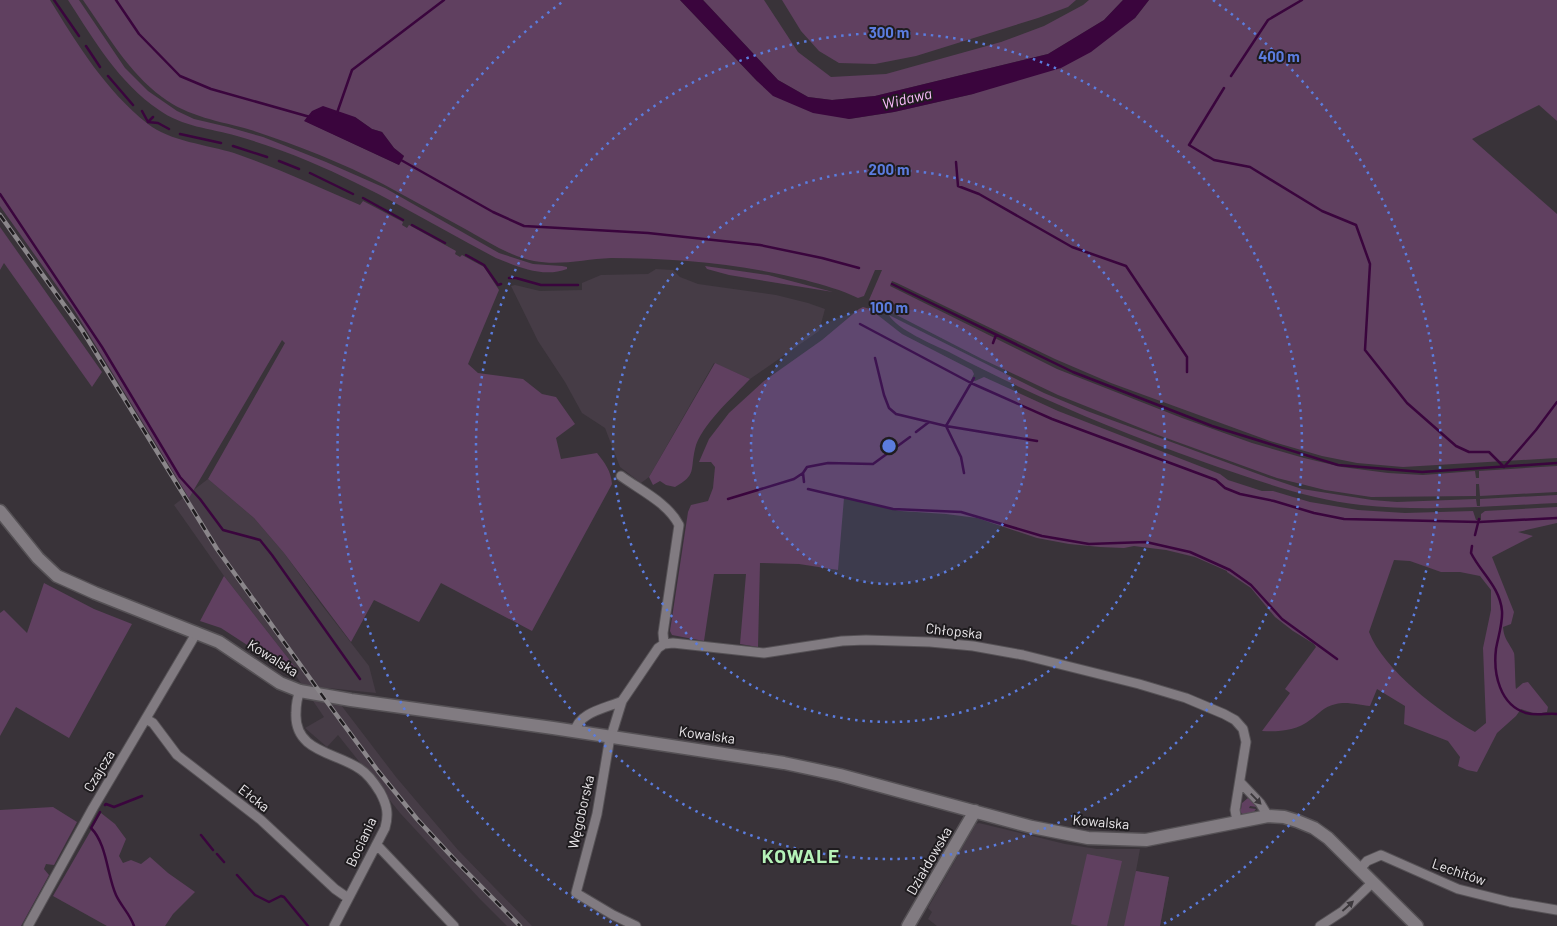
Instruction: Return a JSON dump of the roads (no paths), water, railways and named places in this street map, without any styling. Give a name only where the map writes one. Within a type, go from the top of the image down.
[{"type":"street","points":[[612,736],[622,701],[653,654],[664,644],[663,632],[680,525],[675,516],[666,508],[621,476]]},
{"type":"street","name":"Kowalska","points":[[0,511],[38,558],[58,576],[95,593],[222,643],[280,682],[300,691],[350,700],[612,736],[784,763],[840,775],[1060,833],[1088,838],[1146,840],[1268,816],[1288,818],[1314,828],[1328,838],[1417,926]]},
{"type":"street","name":"Czajcza","points":[[28,926],[93,808],[197,632]]},
{"type":"street","name":"Chłopska","points":[[664,644],[764,653],[842,641],[930,642],[983,648],[1094,672],[1186,698],[1224,714],[1235,720],[1243,729],[1246,742],[1241,783],[1235,810],[1237,821]]},
{"type":"street","name":"Bociania","points":[[300,691],[295,720],[299,734],[314,747],[361,769],[375,784],[388,810],[387,823],[377,845],[334,926]]},
{"type":"street","points":[[576,731],[576,726],[583,717],[622,701]]},
{"type":"street","name":"Ełcka","points":[[146,719],[153,723],[177,755],[261,820],[335,889],[348,898]]},
{"type":"street","name":"Węgoborska","points":[[612,736],[597,814],[576,893],[636,926]]},
{"type":"street","points":[[1241,783],[1260,803],[1268,816]]},
{"type":"street","name":"Działdowska","points":[[908,926],[975,811]]},
{"type":"street","points":[[377,845],[454,926]]},
{"type":"street","name":"Lechitów","points":[[1360,868],[1367,861],[1381,855],[1458,889],[1510,902],[1557,910]]},
{"type":"street","points":[[1320,926],[1343,911],[1373,882]]},
{"type":"water","name":"Widawa","points":[[680,0],[703,0],[778,80],[808,97],[832,100],[875,96],[1048,54],[1104,20],[1123,0],[1149,0],[1135,18],[1091,52],[1061,68],[973,94],[894,112],[849,119],[813,113],[773,96]]},
{"type":"water","points":[[323,106],[355,117],[372,129],[382,132],[394,148],[404,156],[399,165],[304,121],[312,111]]},
{"type":"waterway","points":[[54,0],[79,36]]},
{"type":"waterway","points":[[116,0],[139,34],[180,76],[211,89],[310,117]]},
{"type":"waterway","points":[[337,113],[352,70],[444,0]]},
{"type":"waterway","points":[[1231,76],[1268,20],[1302,0]]},
{"type":"waterway","points":[[86,46],[100,67]]},
{"type":"waterway","points":[[108,76],[133,105]]},
{"type":"waterway","points":[[1224,88],[1189,145],[1214,160],[1250,167],[1322,211],[1356,225],[1370,264],[1365,350],[1407,403],[1456,446],[1469,452],[1489,452],[1504,467],[1557,402]]},
{"type":"waterway","points":[[142,111],[148,122]]},
{"type":"waterway","points":[[148,122],[153,117]]},
{"type":"waterway","points":[[148,122],[158,123],[169,129]]},
{"type":"waterway","points":[[180,134],[221,143]]},
{"type":"waterway","points":[[233,146],[267,157]]},
{"type":"waterway","points":[[401,160],[493,212],[524,226],[648,233],[760,245],[859,268]]},
{"type":"waterway","points":[[279,161],[299,169]]},
{"type":"waterway","points":[[956,162],[958,186],[979,194],[1072,247],[1126,266],[1187,357],[1187,372]]},
{"type":"waterway","points":[[310,173],[353,194]]},
{"type":"waterway","points":[[0,194],[102,347],[180,477],[200,499],[223,530],[260,540],[360,679]]},
{"type":"waterway","points":[[363,198],[403,220]]},
{"type":"waterway","points":[[412,225],[445,243]]},
{"type":"waterway","points":[[466,255],[484,265],[498,285],[501,284]]},
{"type":"waterway","points":[[509,278],[541,285],[578,285]]},
{"type":"waterway","points":[[892,284],[1073,372],[1212,426],[1338,465],[1422,472],[1557,463]]},
{"type":"waterway","points":[[860,324],[971,383],[1052,419],[1216,480],[1225,488],[1240,494],[1344,519],[1479,522],[1557,518]]},
{"type":"waterway","points":[[993,343],[996,335]]},
{"type":"waterway","points":[[875,358],[884,395],[889,408],[896,414],[946,426],[1037,441]]},
{"type":"waterway","points":[[946,426],[974,378]]},
{"type":"waterway","points":[[916,432],[929,422]]},
{"type":"waterway","points":[[946,426],[961,457],[964,473]]},
{"type":"waterway","points":[[804,482],[803,473],[807,467],[828,463],[873,464],[910,437]]},
{"type":"waterway","points":[[728,499],[794,479],[803,473]]},
{"type":"waterway","points":[[808,489],[893,509],[961,512],[1042,536],[1089,544],[1146,542],[1190,552],[1230,570],[1251,585],[1282,619],[1337,659]]},
{"type":"waterway","points":[[1475,535],[1479,519]]},
{"type":"waterway","points":[[1472,546],[1471,553],[1494,587],[1501,602],[1502,620],[1495,659],[1497,678],[1504,696],[1517,709],[1526,713],[1557,714]]},
{"type":"waterway","points":[[105,805],[114,807],[142,796]]},
{"type":"waterway","points":[[100,812],[91,828],[104,851],[116,895],[134,926]]},
{"type":"waterway","points":[[201,835],[213,850]]},
{"type":"waterway","points":[[217,854],[224,862]]},
{"type":"waterway","points":[[237,875],[255,895],[269,902],[281,896],[284,897],[308,926]]},
{"type":"railway","points":[[0,215],[82,330],[217,549],[327,702],[378,771],[417,819],[520,926]]},
{"type":"district","name":"KOWALE","points":[[801,856]]}]
